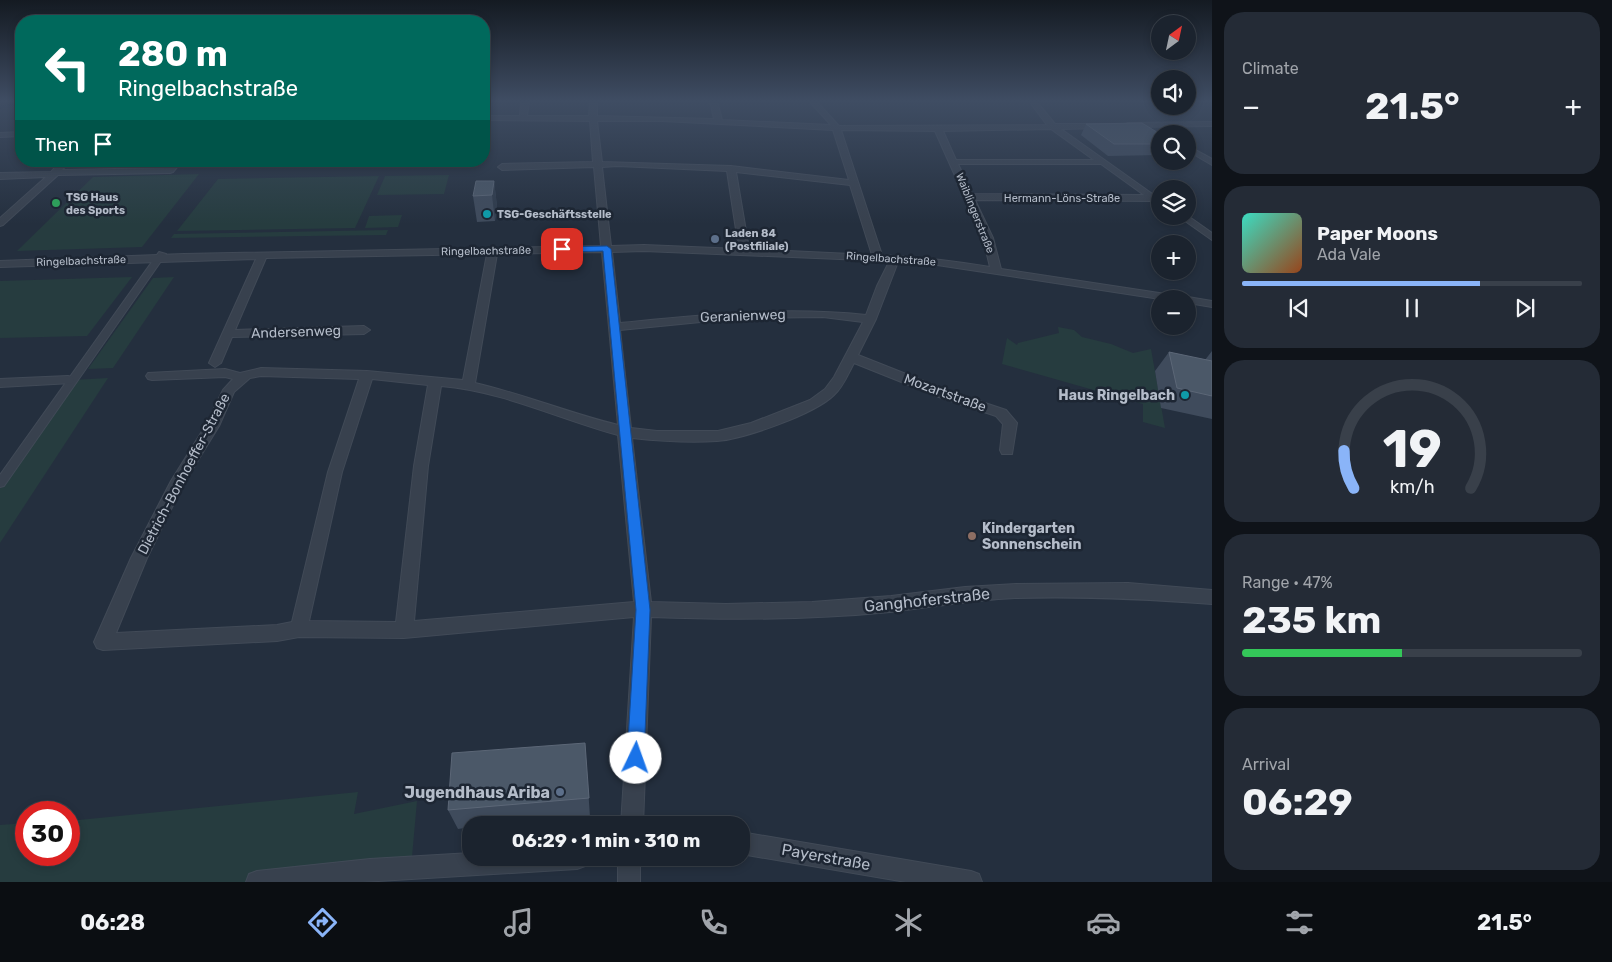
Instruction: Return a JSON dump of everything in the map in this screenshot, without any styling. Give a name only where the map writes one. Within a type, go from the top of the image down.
[{"type":"street","points":[[596,142],[643,610],[635,816]]},
{"type":"street","points":[[626,432],[657,436],[718,436],[754,427],[806,408],[836,386],[870,319],[893,264],[885,257],[853,183],[840,142]]},
{"type":"street","name":"Waiblingerstraße","points":[[944,142],[990,244],[996,271]]},
{"type":"street","points":[[1074,142],[1151,196]]},
{"type":"street","points":[[1196,153],[1212,163]]},
{"type":"street","points":[[954,162],[1101,162]]},
{"type":"street","points":[[502,167],[599,164],[731,169],[853,183]]},
{"type":"street","points":[[0,224],[61,167]]},
{"type":"street","points":[[0,176],[170,170],[173,167]]},
{"type":"street","points":[[731,169],[744,252]]},
{"type":"street","name":"Hermann-Löns-Straße","points":[[971,198],[1151,200]]},
{"type":"street","points":[[1196,225],[1212,236]]},
{"type":"street","name":"Ringelbachstraße","points":[[0,264],[162,256],[262,256],[493,250],[607,249],[744,252],[885,257],[939,262],[1151,295]]},
{"type":"street","points":[[468,385],[493,250]]},
{"type":"street","points":[[0,483],[162,256]]},
{"type":"street","name":"Andersenweg","points":[[215,363],[262,256]]},
{"type":"street","points":[[1196,301],[1212,304]]},
{"type":"street","name":"Geranienweg","points":[[616,327],[741,315],[822,314],[870,319]]},
{"type":"street","name":"Andersenweg","points":[[228,334],[364,330]]},
{"type":"street","name":"Mozartstraße","points":[[851,357],[944,394],[1001,413],[1010,423],[1007,450]]},
{"type":"street","name":"Dietrich-Bonhoeffer-Straße","points":[[152,376],[225,373],[242,377],[261,372],[367,375],[435,381],[468,385],[512,396],[584,421],[626,432]]},
{"type":"street","points":[[299,630],[335,472],[367,375]]},
{"type":"street","name":"Dietrich-Bonhoeffer-Straße","points":[[242,377],[229,390],[212,426],[178,481],[139,558],[103,642],[277,633],[299,630],[404,630],[643,610]]},
{"type":"street","points":[[0,383],[68,380]]},
{"type":"street","points":[[404,630],[421,466],[435,381]]},
{"type":"street","name":"Ganghoferstraße","points":[[643,610],[726,612],[820,609],[891,604],[965,594],[1054,590],[1128,590],[1212,597]]},
{"type":"street","name":"Payerstraße","points":[[750,844],[971,882]]},
{"type":"street","points":[[257,882],[370,870],[462,865]]},
{"type":"street","points":[[629,866],[629,882]]},
{"type":"green space","points":[[199,174],[142,247],[17,251],[93,177]]},
{"type":"green space","points":[[449,175],[444,194],[377,195],[385,176]]},
{"type":"green space","points":[[379,176],[355,228],[177,231],[218,179]]},
{"type":"green space","points":[[402,215],[398,227],[365,228],[369,216]]},
{"type":"green space","points":[[388,230],[386,235],[171,238],[174,234]]},
{"type":"green space","points":[[132,277],[87,336],[0,338],[0,281]]},
{"type":"green space","points":[[174,277],[113,368],[88,369],[153,278]]},
{"type":"green space","points":[[1058,327],[1074,330],[1082,337],[1111,344],[1133,353],[1151,349],[1165,428],[1143,422],[1143,404],[1002,364],[1007,338],[1017,345],[1018,343],[1059,333]]},
{"type":"green space","points":[[108,378],[0,543],[0,483],[73,380]]},
{"type":"green space","points":[[358,792],[354,814],[417,801],[411,868],[257,882],[0,882],[0,825],[15,824],[15,866],[80,866],[80,820]]},
{"type":"building","points":[[1111,142],[1151,142],[1151,144],[1114,144]]},
{"type":"building","points":[[476,181],[494,181],[492,195],[473,196]]},
{"type":"building","points":[[1169,352],[1212,361],[1212,396],[1177,388]]},
{"type":"building","points":[[585,743],[589,798],[448,810],[452,753]]},
{"type":"place","name":"TSG Haus des Sports","points":[[56,203]]},
{"type":"place","name":"TSG-Geschäftsstelle","points":[[487,214]]},
{"type":"place","name":"Laden 84 (Postfiliale)","points":[[715,239]]},
{"type":"place","name":"Haus Ringelbach","points":[[1185,395]]},
{"type":"place","name":"Kindergarten Sonnenschein","points":[[972,536]]},
{"type":"place","name":"Jugendhaus Ariba","points":[[560,792]]},
{"type":"route","points":[[562,249],[607,249],[643,610],[636,758]]}]
